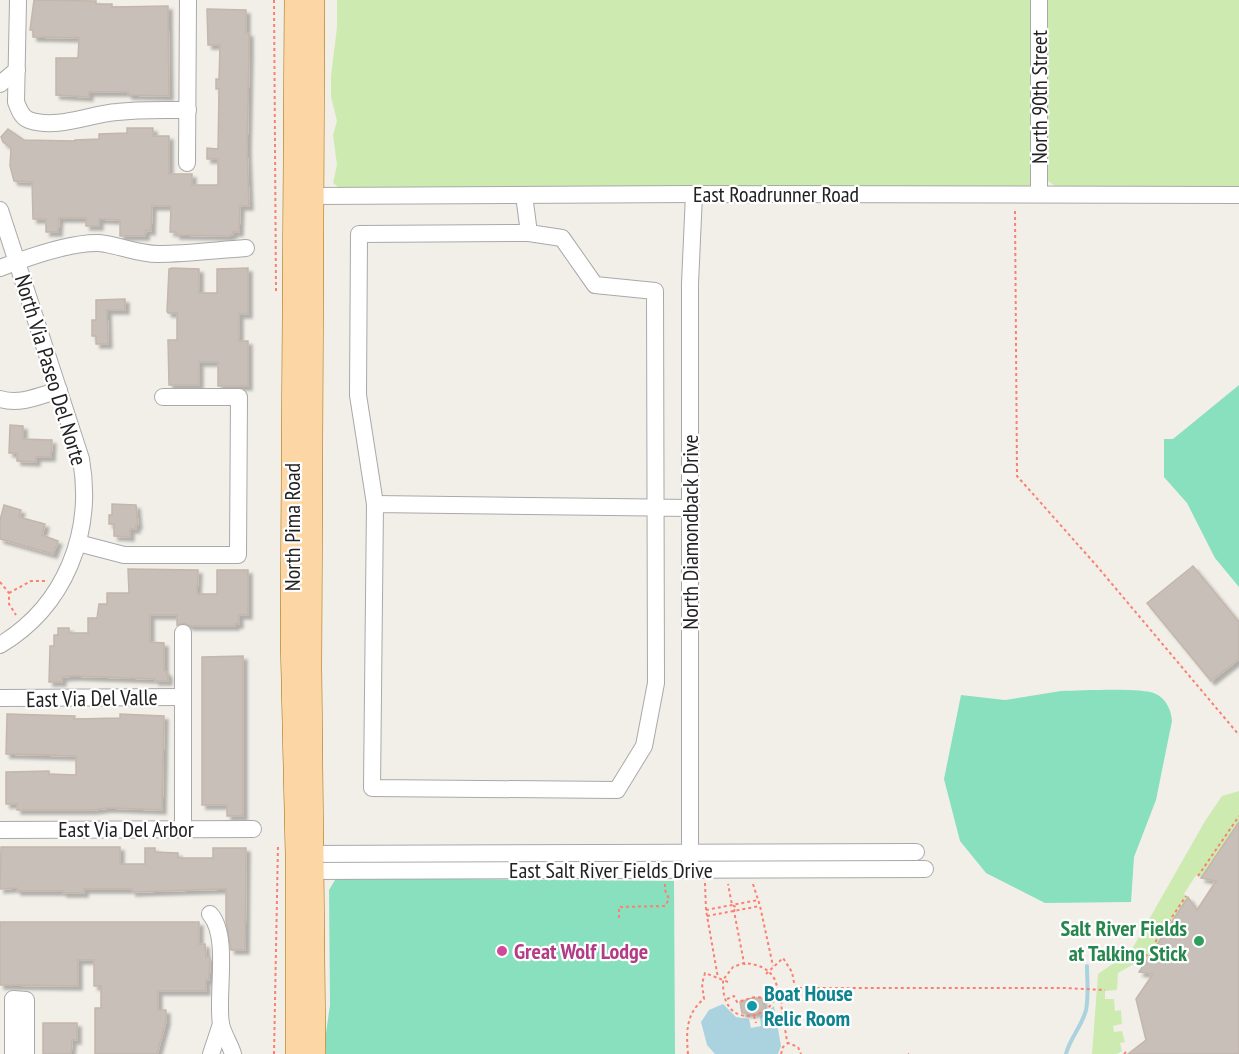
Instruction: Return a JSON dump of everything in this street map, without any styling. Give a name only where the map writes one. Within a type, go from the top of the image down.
[{"type":"main road","name":"North Pima Road","points":[[295,0],[291,636],[315,1054]]},
{"type":"main road","name":"North Pima Road","points":[[296,1054],[311,667],[314,0]]},
{"type":"street","points":[[0,84],[8,69],[18,0]]},
{"type":"street","points":[[187,163],[188,0]]},
{"type":"street","name":"North 90th Street","points":[[1039,0],[1039,194]]},
{"type":"street","points":[[8,69],[16,102],[20,112],[27,120],[68,122],[114,112],[188,110]]},
{"type":"street","name":"North Diamondback Drive","points":[[690,870],[690,284],[694,194]]},
{"type":"street","points":[[524,195],[530,233]]},
{"type":"street","name":"East Roadrunner Road","points":[[313,196],[1239,195]]},
{"type":"street","name":"North Via Paseo Del Norte","points":[[0,210],[81,459],[85,499],[78,543],[67,574],[47,604],[21,632],[0,645]]},
{"type":"street","points":[[530,233],[562,238],[595,285],[655,291],[656,683],[644,746],[617,790],[372,788],[375,504],[358,395],[359,234],[530,233]]},
{"type":"street","points":[[0,268],[17,261],[80,244],[97,243],[143,254],[246,248]]},
{"type":"street","points":[[0,399],[9,402],[22,401],[59,390]]},
{"type":"street","points":[[78,543],[124,555],[238,555],[238,397],[163,397]]},
{"type":"street","points":[[375,504],[690,508]]},
{"type":"street","points":[[183,633],[183,829]]},
{"type":"street","name":"East Via Del Valle","points":[[0,699],[183,697]]},
{"type":"street","name":"East Via Del Arbor","points":[[0,830],[253,829]]},
{"type":"street","name":"East Salt River Fields Drive","points":[[305,862],[690,852],[916,852]]},
{"type":"street","name":"East Salt River Fields Drive","points":[[305,862],[690,870],[925,868]]},
{"type":"street","points":[[210,914],[215,920],[220,948],[221,1024],[211,1054]]},
{"type":"street","points":[[13,1054],[13,999],[26,1000],[26,1054]]},
{"type":"street","points":[[221,1024],[233,1054]]},
{"type":"path","points":[[1015,211],[1017,476],[1096,565],[1239,735]]},
{"type":"path","points":[[9,593],[32,581],[49,581]]},
{"type":"path","points":[[0,582],[9,593],[9,604],[18,618]]},
{"type":"path","points":[[1198,876],[1239,816]]},
{"type":"path","points":[[619,918],[619,907],[665,906],[669,899],[665,884]]},
{"type":"path","points":[[705,884],[706,910],[718,978]]},
{"type":"path","points":[[728,884],[732,905],[735,907],[744,965]]},
{"type":"path","points":[[753,884],[773,967]]},
{"type":"path","points":[[1142,962],[1186,896]]},
{"type":"path","points":[[706,910],[758,900]]},
{"type":"path","points":[[707,916],[760,906]]},
{"type":"path","points":[[767,973],[783,958],[792,972],[795,988],[1105,990]]},
{"type":"path","points":[[744,965],[760,966],[773,977],[778,991],[774,1002],[767,1010],[754,1016],[740,1014],[731,1009],[726,1000],[723,980],[733,967],[744,965]]},
{"type":"path","points":[[688,1054],[688,1021],[693,1008],[704,999],[702,984],[705,973],[728,982]]},
{"type":"path","points":[[726,1000],[734,996],[737,1002],[755,997],[766,998],[767,992],[784,991],[781,1004],[788,1043]]},
{"type":"path","points":[[754,1016],[756,1023]]},
{"type":"path","points":[[781,1054],[783,1047],[788,1043]]},
{"type":"path","points":[[788,1043],[798,1047],[801,1054]]},
{"type":"green space","points":[[337,0],[1033,0],[1032,183],[1028,187],[338,190],[333,183],[337,165],[333,135],[337,121],[331,97]]},
{"type":"green space","points":[[1045,0],[1239,0],[1239,187],[1055,186],[1047,180]]},
{"type":"green space","points":[[1239,385],[1239,587],[1215,558],[1187,503],[1164,477],[1164,439],[1173,439]]},
{"type":"green space","points":[[1061,691],[1149,692],[1163,699],[1170,712],[1172,721],[1156,800],[1134,857],[1131,902],[1045,903],[986,873],[960,841],[944,779],[961,695],[1005,700]]},
{"type":"green space","points":[[1239,791],[1239,822],[1201,878],[1196,875],[1184,894],[1188,897],[1144,963],[1139,961],[1118,973],[1117,990],[1105,991],[1105,999],[1114,999],[1115,1011],[1121,1010],[1122,1024],[1113,1026],[1114,1032],[1122,1031],[1125,1042],[1120,1043],[1122,1051],[1117,1054],[1092,1054],[1098,974],[1131,951],[1205,821],[1222,796]]},
{"type":"green space","name":"Great Wolf Lodge","points":[[342,878],[674,881],[675,1054],[325,1054],[330,1005],[329,890],[335,880]]},
{"type":"water","points":[[723,1004],[736,1017],[749,1019],[751,1028],[761,1026],[760,1017],[774,1006],[781,1046],[778,1054],[715,1054],[707,1045],[701,1022],[709,1010]]},
{"type":"building","points":[[34,0],[96,1],[96,4],[112,4],[112,7],[168,6],[169,96],[128,95],[128,92],[89,92],[89,97],[56,95],[56,58],[78,58],[79,38],[33,37],[33,30],[30,30]]},
{"type":"building","points":[[207,9],[246,10],[246,33],[249,33],[247,149],[249,206],[240,206],[239,232],[233,232],[228,236],[176,235],[176,232],[170,232],[171,206],[152,206],[151,231],[146,230],[145,236],[120,236],[120,220],[99,219],[99,226],[86,226],[86,218],[59,218],[58,232],[46,232],[46,219],[33,219],[32,182],[14,181],[10,166],[11,148],[3,142],[1,137],[8,129],[24,140],[75,141],[99,139],[99,134],[127,133],[127,128],[153,128],[153,136],[169,136],[169,174],[192,174],[192,185],[218,185],[218,159],[207,159],[207,148],[218,149],[219,89],[216,89],[216,79],[219,79],[220,45],[208,45]]},
{"type":"building","points":[[248,268],[248,314],[239,314],[239,341],[248,341],[248,386],[218,386],[218,362],[199,362],[199,385],[169,385],[168,340],[177,340],[177,313],[167,311],[169,269],[199,269],[199,293],[217,293],[217,269]]},
{"type":"building","points":[[125,299],[125,310],[107,310],[108,344],[96,344],[96,336],[92,336],[92,320],[96,320],[96,300]]},
{"type":"building","points":[[10,425],[23,426],[23,439],[52,440],[51,457],[36,457],[36,462],[17,461],[17,453],[9,453]]},
{"type":"building","points":[[112,504],[136,505],[138,525],[136,529],[130,529],[130,537],[114,536],[114,524],[109,524]]},
{"type":"building","points":[[4,505],[21,510],[19,517],[45,524],[42,535],[58,541],[53,554],[0,539],[0,520]]},
{"type":"building","points":[[1193,566],[1239,622],[1239,659],[1211,681],[1147,603]]},
{"type":"building","points":[[128,569],[198,570],[197,594],[217,594],[217,570],[248,570],[248,615],[239,615],[239,624],[235,626],[190,626],[184,623],[177,625],[177,615],[150,615],[150,642],[164,643],[164,670],[168,674],[168,681],[73,676],[62,677],[62,682],[49,682],[50,646],[54,646],[54,635],[58,635],[58,628],[69,628],[69,633],[88,633],[88,618],[97,618],[99,604],[107,604],[107,593],[129,593]]},
{"type":"building","points":[[243,656],[243,816],[227,816],[227,805],[202,805],[202,657]]},
{"type":"building","points":[[7,714],[75,716],[74,719],[120,718],[120,714],[164,716],[162,810],[109,808],[17,810],[17,804],[6,804],[6,772],[49,771],[49,774],[76,775],[76,756],[6,754]]},
{"type":"building","name":"Salt River Fields at Talking Stick","points":[[1239,822],[1239,1054],[1128,1054],[1146,1040],[1136,999],[1153,974],[1139,972],[1188,897],[1197,910],[1216,881],[1201,878]]},
{"type":"building","points":[[1,847],[120,847],[120,864],[145,864],[145,848],[155,848],[155,852],[178,853],[178,858],[213,858],[213,848],[246,848],[245,950],[231,950],[226,921],[226,889],[132,892],[132,889],[84,889],[84,893],[63,893],[63,891],[17,891],[17,888],[0,889]]},
{"type":"building","points":[[0,922],[199,922],[199,944],[205,944],[206,957],[210,957],[206,991],[158,991],[158,1010],[166,1010],[166,1021],[157,1054],[95,1054],[95,1008],[101,1008],[101,986],[94,986],[94,960],[78,960],[78,986],[0,985]]},
{"type":"building","name":"Boat House Relic Room","points":[[762,998],[764,1009],[755,1013],[742,1013],[740,1002]]},
{"type":"building","points":[[43,1023],[77,1023],[77,1040],[72,1040],[71,1054],[43,1054]]},
{"type":"waterway","points":[[1066,1054],[1086,1010],[1087,966]]},
{"type":"place","name":"Salt River Fields at Talking Stick","points":[[1199,941]]},
{"type":"place","name":"Great Wolf Lodge","points":[[502,951]]},
{"type":"place","name":"Boat House Relic Room","points":[[752,1006]]}]
